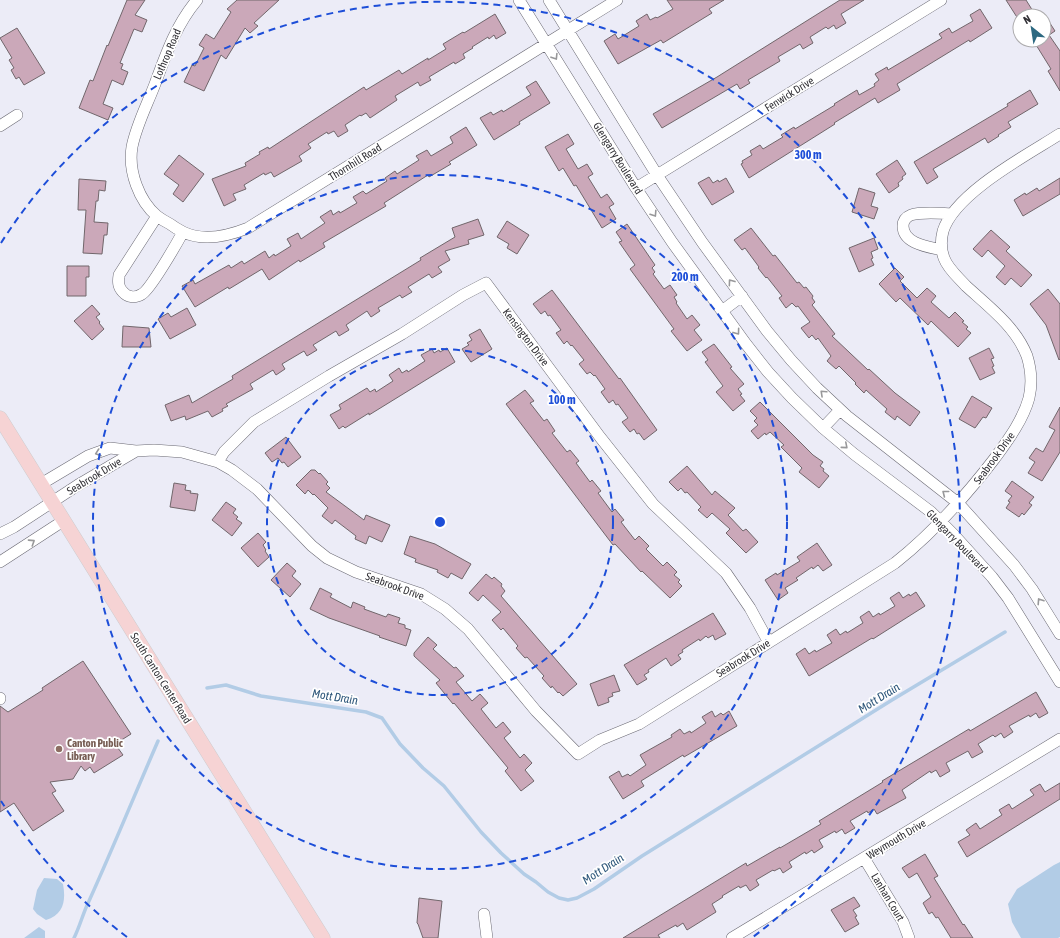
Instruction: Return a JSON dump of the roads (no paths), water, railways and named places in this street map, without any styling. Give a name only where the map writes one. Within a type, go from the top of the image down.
[{"type":"main road","name":"South Canton Center Road","points":[[0,418],[323,938]]},
{"type":"street","name":"Lothrop Road","points":[[157,216],[145,202],[140,193],[132,168],[132,149],[136,133],[170,44],[178,26],[197,0]]},
{"type":"street","name":"Glengarry Boulevard","points":[[519,0],[636,188],[672,242],[768,372],[823,428],[854,454],[931,512],[941,522],[992,577],[1008,598],[1060,682]]},
{"type":"street","points":[[549,0],[658,175],[702,242],[767,331],[791,360],[840,410],[958,503],[1018,571],[1032,589],[1060,634]]},
{"type":"street","name":"Thornhill Road","points":[[157,216],[183,232],[199,236],[216,237],[232,234],[248,228],[617,0]]},
{"type":"street","name":"Fenwick Drive","points":[[636,188],[941,0]]},
{"type":"street","points":[[0,126],[17,115]]},
{"type":"street","name":"Seabrook Drive","points":[[41,484],[88,456],[110,448],[136,451],[168,450],[182,452],[218,462],[232,470],[257,489],[312,546],[327,558],[356,572],[421,594],[445,609],[468,629],[536,711],[578,754],[600,740],[639,724],[768,641],[895,563],[917,546],[973,487],[1020,421],[1029,397],[1030,375],[1027,356],[1017,337],[1004,322],[956,276],[948,265],[942,250],[943,231],[952,214],[976,189],[992,177],[1060,134]]},
{"type":"street","points":[[942,250],[913,242],[908,239],[904,232],[903,223],[913,214],[952,214]]},
{"type":"street","points":[[157,216],[119,275],[119,286],[126,295],[135,297],[146,292],[183,232]]},
{"type":"street","name":"Kensington Drive","points":[[218,462],[224,452],[254,422],[328,376],[402,334],[463,295],[486,283],[600,437],[653,504],[726,574],[750,608],[768,641]]},
{"type":"street","points":[[722,311],[742,296]]},
{"type":"street","points":[[823,428],[840,410]]},
{"type":"street","name":"Seabrook Drive","points":[[0,534],[14,527],[94,475],[136,451]]},
{"type":"street","points":[[0,562],[63,521]]},
{"type":"street","name":"Weymouth Drive","points":[[732,938],[1060,739]]},
{"type":"street","name":"Lanhan Court","points":[[864,858],[903,922],[909,938]]},
{"type":"street","points":[[484,914],[487,938]]},
{"type":"water","points":[[1060,862],[1060,937],[1021,938],[1012,922],[1008,904],[1017,889]]},
{"type":"water","points":[[44,878],[57,879],[63,884],[64,890],[64,901],[60,911],[57,915],[46,920],[37,914],[33,909],[37,890]]},
{"type":"water","points":[[39,927],[45,931],[45,938],[24,938]]},
{"type":"waterway","name":"Mott Drain","points":[[207,688],[226,685],[261,696],[366,712],[382,718],[400,744],[423,768],[444,786],[481,832],[501,853],[524,874],[548,892],[559,898],[568,900],[577,898],[594,889],[642,856],[892,700],[1005,632]]},
{"type":"waterway","name":"Mott Drain","points":[[74,938],[158,741]]},
{"type":"place","name":"Canton Public Library","points":[[59,749]]}]
